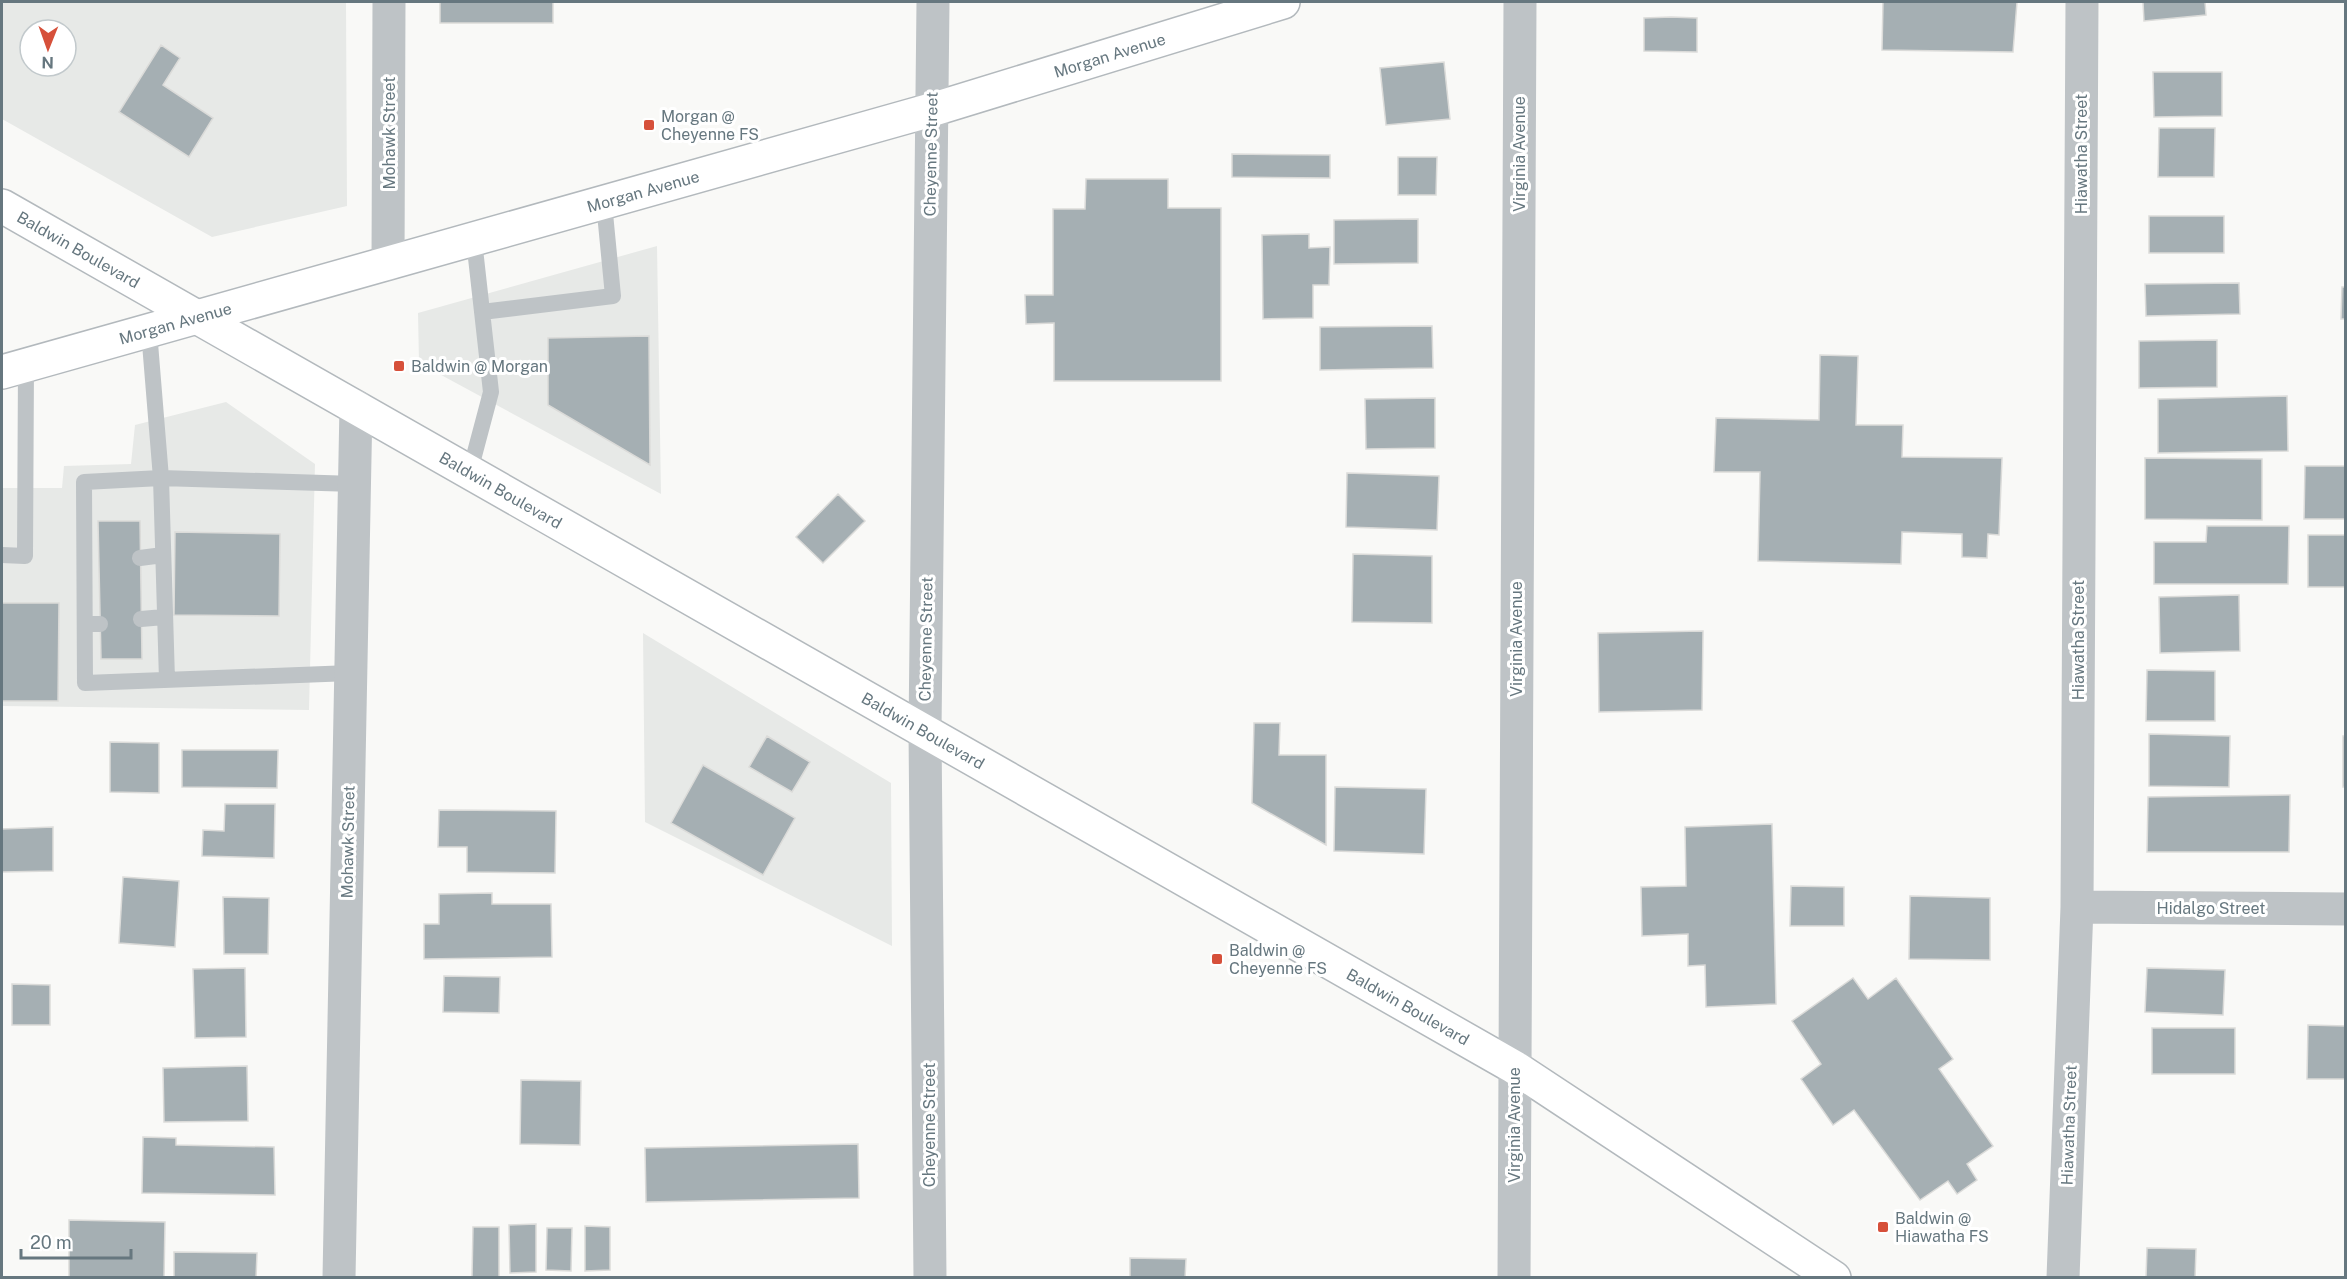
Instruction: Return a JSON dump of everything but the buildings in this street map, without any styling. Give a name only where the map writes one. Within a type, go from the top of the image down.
[{"type":"main road","name":"Morgan Avenue","points":[[14,369],[931,110],[1283,2]]},
{"type":"main road","name":"Baldwin Boulevard","points":[[2,206],[1514,1067],[1834,1278]]},
{"type":"street","name":"Mohawk Street","points":[[388,264],[389,2]]},
{"type":"street","name":"Cheyenne Street","points":[[930,1278],[925,731],[933,2]]},
{"type":"street","name":"Virginia Avenue","points":[[1514,1278],[1520,2]]},
{"type":"street","name":"Hiawatha Street","points":[[2063,1278],[2077,907],[2082,2]]},
{"type":"street","name":"Mohawk Street","points":[[339,1278],[356,406]]},
{"type":"street","name":"Hidalgo Street","points":[[2077,907],[2346,909]]},
{"type":"lane","points":[[482,312],[613,296],[604,202]]},
{"type":"lane","points":[[470,471],[491,392],[474,240]]},
{"type":"lane","points":[[149,331],[161,478],[167,680]]},
{"type":"lane","points":[[2,555],[25,556],[14,369]]},
{"type":"lane","points":[[351,673],[85,683],[92,624],[92,567],[84,482],[161,478],[355,484]]},
{"type":"lane","points":[[140,558],[163,555]]},
{"type":"lane","points":[[141,619],[164,617]]},
{"type":"shaded area","points":[[2,2],[346,3],[347,206],[212,237],[2,119]]},
{"type":"shaded area","points":[[657,246],[661,494],[419,363],[418,313]]},
{"type":"shaded area","points":[[226,402],[315,464],[309,710],[2,706],[2,488],[62,488],[64,466],[131,464],[135,425]]},
{"type":"shaded area","points":[[643,633],[891,783],[892,946],[645,822]]},
{"type":"place","name":"Morgan @ Cheyenne FS","points":[[649,125]]},
{"type":"place","name":"Baldwin @ Morgan","points":[[399,366]]},
{"type":"place","name":"Baldwin @ Cheyenne FS","points":[[1217,959]]},
{"type":"place","name":"Baldwin @ Hiawatha FS","points":[[1883,1227]]}]
